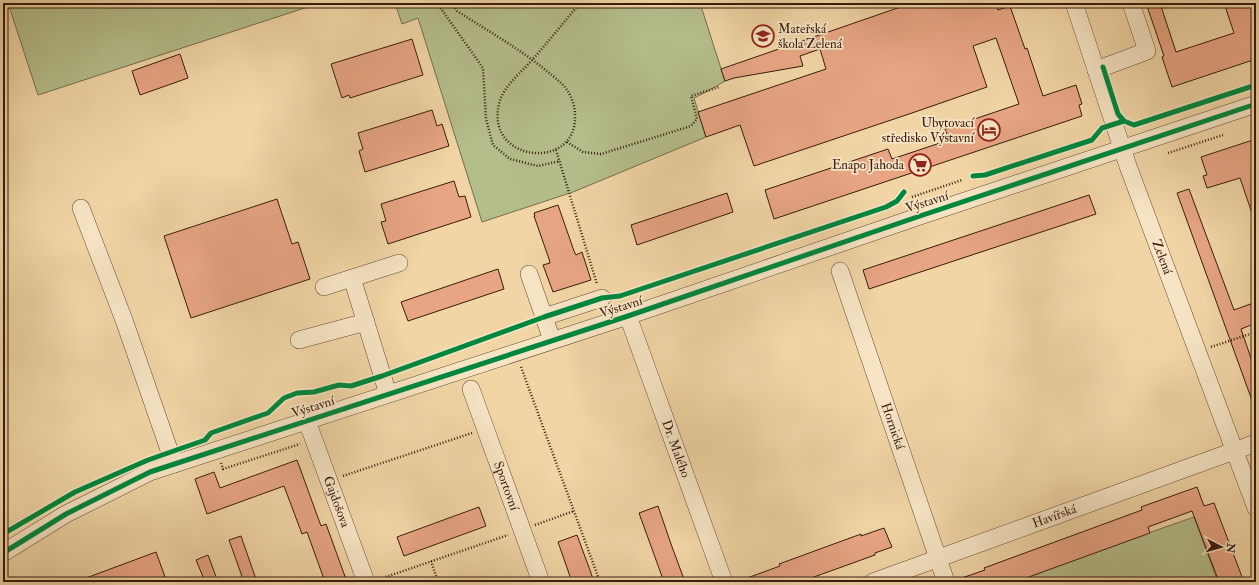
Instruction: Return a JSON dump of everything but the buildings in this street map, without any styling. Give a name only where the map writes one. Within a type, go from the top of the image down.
[{"type":"street","name":"Zelená","points":[[1074,3],[1122,149],[1256,508]]},
{"type":"street","points":[[1096,70],[1147,51],[1131,3]]},
{"type":"street","name":"Výstavní","points":[[3,553],[66,514],[150,472],[628,316],[1256,104]]},
{"type":"street","points":[[81,208],[124,320],[174,464]]},
{"type":"street","points":[[324,287],[398,263]]},
{"type":"street","name":"Hornická","points":[[840,271],[946,582]]},
{"type":"street","points":[[528,274],[552,340]]},
{"type":"street","points":[[352,278],[388,394]]},
{"type":"street","points":[[544,317],[602,298]]},
{"type":"street","name":"Dr. Malého","points":[[628,316],[724,582]]},
{"type":"street","points":[[299,340],[366,322]]},
{"type":"street","name":"Sportovní","points":[[471,389],[541,582]]},
{"type":"street","name":"Gajdošova","points":[[307,421],[329,481],[372,581]]},
{"type":"street","name":"Havířská","points":[[874,582],[1256,443]]},
{"type":"path","points":[[437,3],[483,68],[486,119],[494,144],[510,159],[538,166],[560,162]]},
{"type":"path","points":[[452,3],[457,11],[533,59],[564,85],[571,96],[575,108],[576,125],[567,142],[556,150],[540,153],[527,153],[514,147],[504,139],[498,124],[499,104],[508,86],[533,59],[580,3]]},
{"type":"path","points":[[567,142],[583,152],[601,154],[691,126],[697,119],[691,96],[719,87]]},
{"type":"path","points":[[1168,153],[1223,135]]},
{"type":"path","points":[[556,150],[602,298]]},
{"type":"path","points":[[912,197],[962,180]]},
{"type":"path","points":[[1198,352],[1256,332]]},
{"type":"path","points":[[516,352],[600,582]]},
{"type":"path","points":[[329,481],[485,429]]},
{"type":"path","points":[[372,581],[431,562],[574,511]]},
{"type":"path","points":[[431,562],[438,582]]},
{"type":"green space","points":[[8,3],[320,3],[38,95]]},
{"type":"green space","points":[[395,3],[700,3],[725,81],[694,98],[706,137],[573,192],[482,222],[418,18],[402,24]]},
{"type":"green space","points":[[1194,517],[1218,582],[1009,582]]},
{"type":"cycle path","points":[[1103,67],[1118,114],[1124,121],[1134,125],[1256,85]]},
{"type":"cycle path","points":[[3,553],[66,514],[150,472],[628,316],[920,216],[1256,104]]},
{"type":"cycle path","points":[[973,176],[985,175],[1092,140],[1102,128],[1124,121]]},
{"type":"cycle path","points":[[3,534],[75,492],[148,460],[205,440],[211,433],[268,413],[284,398],[297,393],[314,392],[339,385],[351,386],[382,376],[544,317],[602,298],[620,296],[886,207],[897,201],[904,192]]},
{"type":"place","name":"Mateřská škola Zelená","points":[[763,36]]},
{"type":"place","name":"Ubytovací středisko Výstavní","points":[[989,130]]},
{"type":"place","name":"Enapo Jahoda","points":[[920,165]]}]
